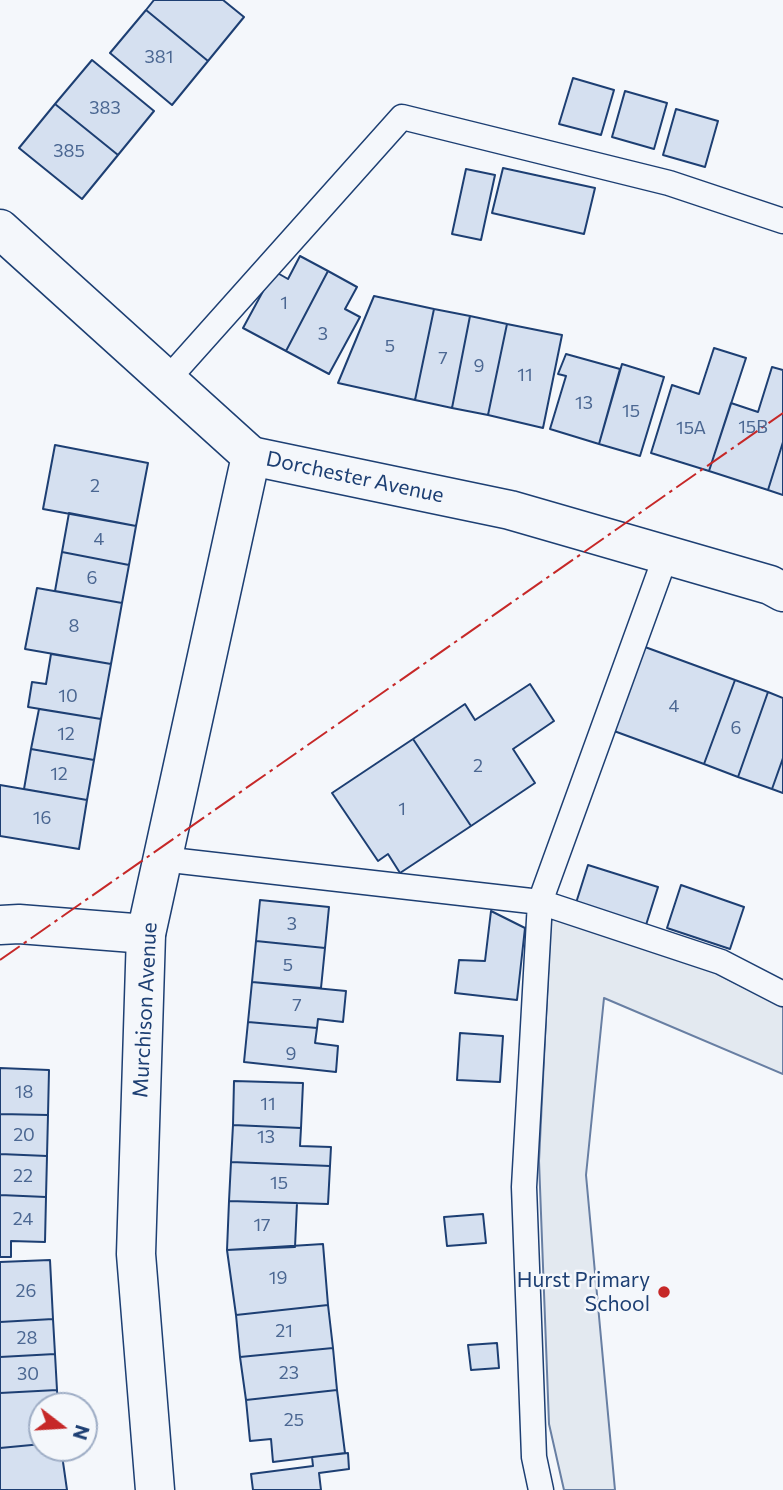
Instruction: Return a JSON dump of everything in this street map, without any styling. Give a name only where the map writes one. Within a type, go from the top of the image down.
[{"type":"street","name":"Dorchester Avenue","points":[[0,229],[251,456],[510,510],[770,585],[783,592]]},
{"type":"street","name":"Murchison Avenue","points":[[155,1490],[136,1254],[146,934],[251,456]]},
{"type":"street","points":[[0,925],[19,924],[146,934]]},
{"type":"lane","points":[[167,380],[402,117],[669,183],[783,221]]},
{"type":"lane","points":[[541,1490],[534,1457],[524,1187],[540,902],[666,555]]},
{"type":"lane","points":[[162,859],[540,902],[721,962],[783,995]]},
{"type":"shaded area","points":[[551,914],[682,956],[783,1007],[783,1074],[604,998],[586,1175],[615,1490],[564,1490],[549,1424],[539,1161]]},
{"type":"building","points":[[154,0],[223,0],[244,17],[208,61],[146,10]]},
{"type":"building","points":[[146,10],[208,61],[172,105],[110,53]]},
{"type":"building","points":[[92,60],[154,111],[118,155],[55,104]]},
{"type":"building","points":[[573,78],[614,90],[601,135],[559,124]]},
{"type":"building","points":[[625,91],[667,103],[654,149],[612,137]]},
{"type":"building","points":[[55,104],[118,155],[82,199],[19,148]]},
{"type":"building","points":[[676,109],[718,121],[705,167],[663,155]]},
{"type":"building","points":[[503,168],[595,188],[584,234],[492,213]]},
{"type":"building","points":[[466,169],[495,175],[481,240],[452,234]]},
{"type":"building","points":[[300,256],[328,271],[286,351],[243,328],[274,271],[288,279]]},
{"type":"building","points":[[328,271],[357,287],[345,309],[360,317],[329,374],[286,351]]},
{"type":"building","points":[[374,296],[434,309],[415,400],[338,383]]},
{"type":"building","points":[[434,309],[470,316],[452,408],[415,400]]},
{"type":"building","points":[[470,316],[507,324],[488,415],[452,408]]},
{"type":"building","points":[[507,324],[562,335],[543,428],[488,415]]},
{"type":"building","points":[[714,348],[746,358],[709,471],[651,453],[672,385],[699,394]]},
{"type":"building","points":[[566,354],[620,369],[599,444],[550,429],[566,376],[558,374]]},
{"type":"building","points":[[622,364],[664,377],[640,456],[599,444]]},
{"type":"building","points":[[772,367],[783,370],[783,442],[768,490],[709,471],[731,403],[758,412]]},
{"type":"building","points":[[783,442],[783,495],[768,490]]},
{"type":"building","points":[[55,445],[148,463],[136,526],[43,509]]},
{"type":"building","points":[[69,513],[136,526],[129,565],[62,552]]},
{"type":"building","points":[[62,552],[129,565],[122,603],[55,591]]},
{"type":"building","points":[[37,588],[122,603],[111,664],[25,649]]},
{"type":"building","points":[[645,647],[735,680],[704,764],[614,731]]},
{"type":"building","points":[[51,654],[111,664],[101,719],[28,707],[32,682],[46,684]]},
{"type":"building","points":[[735,680],[768,692],[738,777],[704,764]]},
{"type":"building","points":[[530,684],[554,721],[513,749],[535,783],[471,826],[413,739],[465,704],[475,720]]},
{"type":"building","points":[[768,692],[783,698],[783,758],[772,789],[738,777]]},
{"type":"building","points":[[39,709],[101,719],[94,760],[31,749]]},
{"type":"building","points":[[413,739],[471,826],[400,873],[388,854],[378,861],[332,793]]},
{"type":"building","points":[[31,749],[94,760],[87,800],[24,789]]},
{"type":"building","points":[[783,758],[783,793],[772,789]]},
{"type":"building","points":[[0,785],[87,800],[79,849],[0,836]]},
{"type":"building","points":[[588,865],[658,887],[646,925],[576,903]]},
{"type":"building","points":[[681,885],[744,907],[730,949],[667,928]]},
{"type":"building","points":[[260,900],[329,907],[325,948],[256,941]]},
{"type":"building","points":[[491,911],[525,928],[517,1000],[455,993],[459,960],[485,961]]},
{"type":"building","points":[[256,941],[325,948],[321,988],[252,982]]},
{"type":"building","points":[[252,982],[346,991],[343,1022],[318,1019],[317,1028],[248,1022]]},
{"type":"building","points":[[248,1022],[317,1028],[315,1043],[338,1046],[336,1072],[244,1062]]},
{"type":"building","points":[[460,1033],[503,1036],[500,1082],[457,1080]]},
{"type":"building","points":[[0,1068],[49,1070],[48,1115],[0,1114]]},
{"type":"building","points":[[234,1081],[303,1083],[301,1128],[233,1125]]},
{"type":"building","points":[[0,1114],[48,1115],[47,1156],[0,1154]]},
{"type":"building","points":[[233,1125],[301,1128],[300,1146],[331,1147],[330,1166],[231,1162]]},
{"type":"building","points":[[0,1154],[47,1156],[46,1197],[0,1195]]},
{"type":"building","points":[[231,1162],[330,1166],[328,1204],[229,1201]]},
{"type":"building","points":[[0,1195],[46,1197],[45,1242],[11,1241],[11,1257],[0,1257]]},
{"type":"building","points":[[229,1201],[297,1203],[295,1247],[227,1250]]},
{"type":"building","points":[[483,1214],[486,1243],[447,1246],[444,1217]]},
{"type":"building","points":[[323,1244],[328,1305],[236,1315],[227,1250]]},
{"type":"building","points":[[50,1260],[53,1319],[0,1322],[0,1262]]},
{"type":"building","points":[[328,1305],[333,1348],[240,1357],[236,1315]]},
{"type":"building","points":[[53,1319],[55,1354],[0,1357],[0,1322]]},
{"type":"building","points":[[497,1343],[499,1368],[471,1370],[468,1345]]},
{"type":"building","points":[[333,1348],[337,1390],[246,1400],[240,1357]]},
{"type":"building","points":[[55,1354],[57,1390],[0,1393],[0,1357]]},
{"type":"building","points":[[57,1390],[28,1392],[28,1445],[0,1448],[0,1393]]},
{"type":"building","points":[[337,1390],[345,1453],[273,1462],[271,1439],[250,1441],[246,1400]]},
{"type":"building","points":[[28,1445],[28,1462],[63,1462],[67,1490],[0,1490],[0,1448]]},
{"type":"building","points":[[348,1453],[349,1469],[319,1473],[321,1490],[253,1490],[251,1474],[313,1466],[312,1457]]},
{"type":"power","points":[[0,960],[783,413]]},
{"type":"place","name":"Hurst Primary School","points":[[664,1292]]}]
